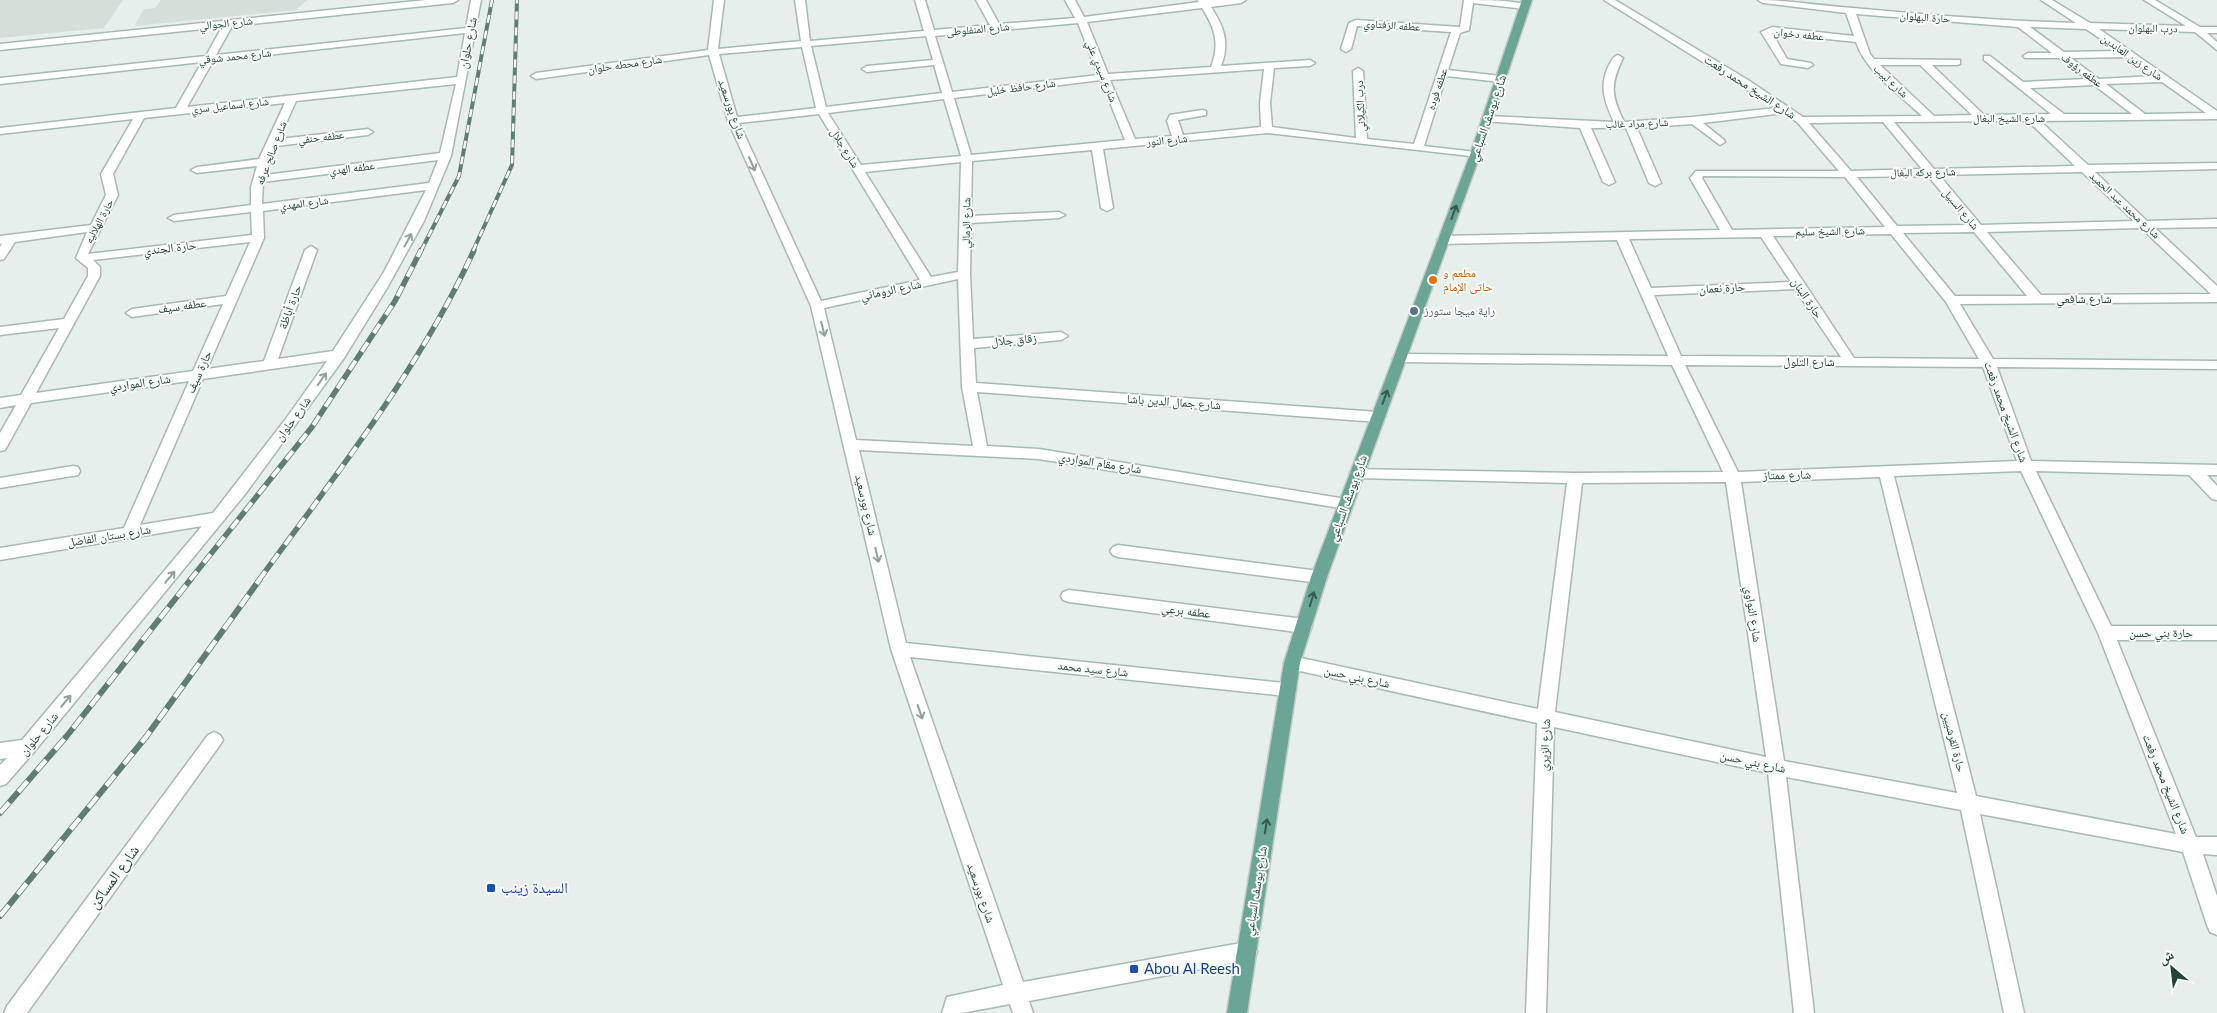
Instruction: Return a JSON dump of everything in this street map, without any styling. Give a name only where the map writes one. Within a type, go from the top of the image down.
[{"type":"main road","name":"شارع يوسف السباعي","points":[[1237,1013],[1292,663],[1318,577],[1444,240],[1526,3]]},
{"type":"street","name":"شارع الجوالي","points":[[0,47],[453,0]]},
{"type":"street","name":"شارع حلوان","points":[[0,778],[28,747],[218,518],[287,430],[339,355],[408,240],[446,156],[476,0]]},
{"type":"street","name":"شارع بورسعيد","points":[[719,0],[713,52],[733,121],[818,306],[899,649],[1023,1013]]},
{"type":"street","name":"شارع جلال","points":[[800,0],[806,44],[822,111],[928,282]]},
{"type":"street","name":"شارع الرمالي","points":[[920,0],[967,159],[964,274],[970,388],[981,452]]},
{"type":"street","points":[[981,0],[996,27]]},
{"type":"street","name":"شارع سيدي علي","points":[[1070,0],[1081,20],[1131,143]]},
{"type":"street","points":[[1150,0],[1155,11]]},
{"type":"street","name":"شارع المنفلوطى","points":[[713,52],[1081,20],[1155,11],[1203,2],[1241,0]]},
{"type":"street","points":[[1471,0],[1526,3]]},
{"type":"street","name":"عطفه فوده","points":[[1418,148],[1456,30],[1464,30],[1471,0]]},
{"type":"street","name":"شارع الشيخ محمد رفعت","points":[[1609,0],[1801,120],[1848,174],[1951,300],[1988,362],[2026,466],[2106,633],[2190,845],[2217,926]]},
{"type":"street","name":"حارة البهلوان","points":[[1762,0],[1850,11],[2020,24],[2088,26]]},
{"type":"street","name":"شارع زين العابدين","points":[[2046,0],[2088,26],[2217,116]]},
{"type":"street","points":[[2150,0],[2197,29],[2217,47]]},
{"type":"street","points":[[1203,2],[1220,29],[1223,42],[1221,56],[1215,70]]},
{"type":"street","name":"شارع لبيب","points":[[1850,11],[1860,40],[1871,62],[1930,118]]},
{"type":"street","points":[[180,111],[229,23]]},
{"type":"street","name":"عطفه الزفتاوي","points":[[1346,49],[1352,25],[1356,23],[1456,30]]},
{"type":"street","name":"عطفه رؤوف","points":[[2020,24],[2143,117]]},
{"type":"street","name":"درب البهلوان","points":[[2088,26],[2217,30]]},
{"type":"street","name":"شارع محمد شوقي","points":[[0,81],[470,30]]},
{"type":"street","name":"عطفه دخوان","points":[[1808,65],[1784,62],[1766,32],[1772,30],[1860,40]]},
{"type":"street","name":"شارع محطه حلوان","points":[[536,76],[713,52]]},
{"type":"street","points":[[2028,56],[2128,54]]},
{"type":"street","points":[[1618,58],[1608,78],[1608,100],[1625,124],[1655,184]]},
{"type":"street","points":[[1986,58],[2060,118]]},
{"type":"street","points":[[867,69],[938,62]]},
{"type":"street","points":[[1871,62],[1957,62]]},
{"type":"street","points":[[1923,62],[1981,118]]},
{"type":"street","name":"شارع حافظ خليل","points":[[733,121],[1104,77],[1310,63]]},
{"type":"street","points":[[1268,130],[1265,103],[1269,66]]},
{"type":"street","name":"درب الكيلاني","points":[[1358,71],[1362,141]]},
{"type":"street","points":[[1442,72],[1501,79]]},
{"type":"street","points":[[2019,85],[2164,79]]},
{"type":"street","name":"شارع اسماعيل سري","points":[[0,131],[460,80]]},
{"type":"street","name":"شارع صالح عرفه","points":[[258,208],[258,179],[292,99]]},
{"type":"street","name":"شارع مراد غالب","points":[[1487,119],[1625,124],[1694,120],[1786,110]]},
{"type":"street","points":[[1179,139],[1172,121],[1174,117],[1202,113]]},
{"type":"street","name":"حارة الهلاليه","points":[[0,446],[95,272],[94,267],[82,258],[82,254],[112,196],[107,174],[141,115]]},
{"type":"street","name":"شارع الشيخ البغال","points":[[1801,120],[2217,116]]},
{"type":"street","name":"شارع محمد عبد الحميد","points":[[2031,118],[2217,293]]},
{"type":"street","name":"شارع السبيل","points":[[1886,119],[2037,299]]},
{"type":"street","points":[[1694,120],[1720,142]]},
{"type":"street","points":[[1584,124],[1609,182]]},
{"type":"street","name":"شارع النور","points":[[858,169],[1268,130],[1475,154]]},
{"type":"street","name":"عطفه حنفي","points":[[273,143],[368,132]]},
{"type":"street","points":[[1097,147],[1107,208]]},
{"type":"street","name":"عطفه الهدي","points":[[258,179],[446,156]]},
{"type":"street","points":[[197,170],[266,162]]},
{"type":"street","name":"شارع بركه البغال","points":[[1728,234],[1696,178],[1700,173],[1848,174],[2217,166]]},
{"type":"street","name":"شارع المهدي","points":[[174,218],[434,186]]},
{"type":"street","name":"حارة سيف","points":[[129,533],[258,238],[258,208]]},
{"type":"street","points":[[966,220],[1059,215]]},
{"type":"street","name":"شارع الشيخ سليم","points":[[1444,240],[1622,238],[1764,232],[2217,223]]},
{"type":"street","points":[[0,256],[5,240],[94,228]]},
{"type":"street","name":"حارة البنان","points":[[1764,232],[1797,285],[1851,363]]},
{"type":"street","name":"حارة الجندي","points":[[82,258],[258,238]]},
{"type":"street","name":"شارع النواوي","points":[[1622,238],[1677,361],[1733,477],[1776,767],[1804,1013]]},
{"type":"street","name":"حارة أباظة","points":[[268,365],[311,250]]},
{"type":"street","name":"شارع الروماني","points":[[818,306],[964,274]]},
{"type":"street","name":"حارة نعمان","points":[[1646,292],[1797,285]]},
{"type":"street","name":"عطفه سيف","points":[[132,313],[231,298]]},
{"type":"street","name":"شارع شافعي","points":[[1951,300],[2217,298]]},
{"type":"street","points":[[0,332],[68,323]]},
{"type":"street","name":"زقاق جلال","points":[[968,344],[1061,336]]},
{"type":"street","name":"شارع المواردي","points":[[0,403],[339,355]]},
{"type":"street","name":"شارع التلول","points":[[1400,358],[2217,365]]},
{"type":"street","name":"شارع جمال الدين باشا","points":[[970,388],[1378,417]]},
{"type":"street","name":"شارع مقام المواردي","points":[[852,445],[1039,454],[1346,504]]},
{"type":"street","name":"شارع ممتاز","points":[[1357,473],[1574,478],[1733,477],[1886,473],[2026,466],[2217,470]]},
{"type":"street","points":[[2193,470],[2217,495]]},
{"type":"street","points":[[0,483],[74,471]]},
{"type":"street","name":"حارة القرشيين","points":[[1886,473],[1970,805],[2014,1013]]},
{"type":"street","name":"شارع الزيري","points":[[1536,1013],[1546,718],[1574,478]]},
{"type":"street","name":"شارع بستان الفاضل","points":[[0,554],[218,518]]},
{"type":"street","points":[[1118,551],[1318,577]]},
{"type":"street","name":"عطفه برعي","points":[[1069,596],[1304,626]]},
{"type":"street","name":"حارة بني حسن","points":[[2106,633],[2217,633]]},
{"type":"street","name":"شارع سيد محمد","points":[[899,649],[1287,689]]},
{"type":"street","name":"شارع بني حسن","points":[[1292,663],[1776,767],[2190,845],[2217,846]]},
{"type":"street","name":"شارع المساكن","points":[[14,1013],[214,740]]},
{"type":"street","points":[[0,751],[28,747]]},
{"type":"street","points":[[953,1008],[1015,993],[1247,952]]},
{"type":"shaded area","points":[[0,0],[123,0],[104,28],[0,38]]},
{"type":"shaded area","points":[[161,0],[307,0],[296,10],[134,26],[144,9],[155,8]]},
{"type":"railway","points":[[421,251],[459,176],[492,0]]},
{"type":"railway","points":[[473,251],[512,165],[517,0]]},
{"type":"railway","points":[[190,580],[312,427],[395,301],[421,250]]},
{"type":"railway","points":[[259,580],[346,461],[403,378],[453,294],[474,250]]},
{"type":"railway","points":[[0,813],[66,737],[191,579]]},
{"type":"railway","points":[[0,916],[146,737],[260,579]]},
{"type":"place","name":"مطعم و حاتى الإمام","points":[[1433,280]]},
{"type":"place","name":"راية ميجا ستورز","points":[[1414,311]]},
{"type":"place","name":"السيدة زينب","points":[[491,888]]},
{"type":"place","name":"Abou Al Reesh","points":[[1134,969]]}]
